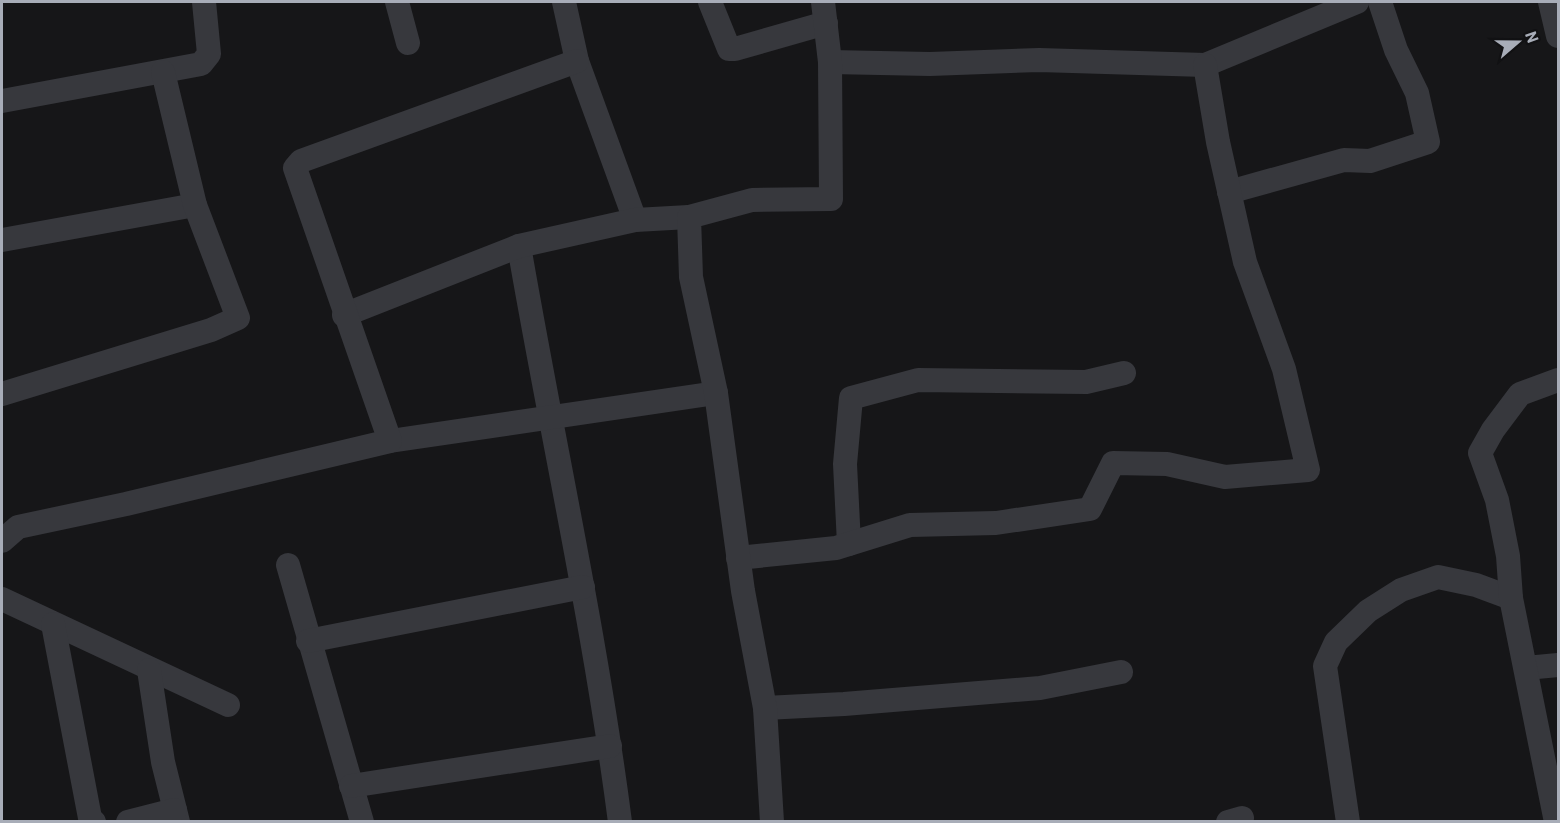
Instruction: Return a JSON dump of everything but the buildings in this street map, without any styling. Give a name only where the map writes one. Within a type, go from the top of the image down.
[{"type":"street","points":[[2,101],[195,67],[207,60],[209,48],[204,2]]},
{"type":"street","points":[[397,2],[408,43]]},
{"type":"street","points":[[564,2],[577,61],[635,220]]},
{"type":"street","points":[[344,315],[519,246],[635,220],[689,217],[752,200],[831,199],[830,62],[825,13],[735,49],[729,48],[710,2]]},
{"type":"street","points":[[830,62],[930,64],[1039,60],[1205,65],[1357,2]]},
{"type":"street","points":[[1229,192],[1344,160],[1370,160],[1428,141],[1417,93],[1396,50],[1380,2]]},
{"type":"street","points":[[1550,2],[1558,36]]},
{"type":"street","points":[[390,441],[295,174],[297,164],[577,61]]},
{"type":"street","points":[[738,558],[836,548],[910,525],[996,523],[1090,509],[1113,463],[1167,464],[1226,477],[1308,470],[1284,369],[1245,262],[1205,65]]},
{"type":"street","points":[[2,394],[235,321],[238,314],[195,206],[164,72]]},
{"type":"street","points":[[2,240],[195,206]]},
{"type":"street","points":[[689,217],[691,277],[716,393],[738,558],[765,708],[772,822]]},
{"type":"street","points":[[519,246],[549,417],[583,587],[610,746],[620,822]]},
{"type":"street","points":[[849,544],[845,464],[851,398],[918,380],[1086,382],[1124,373]]},
{"type":"street","points":[[1556,822],[1511,598],[1508,556],[1497,500],[1480,453],[1493,430],[1520,394],[1558,380]]},
{"type":"street","points":[[2,541],[18,527],[126,504],[390,441],[716,393]]},
{"type":"street","points":[[288,565],[362,822]]},
{"type":"street","points":[[1348,822],[1325,666],[1336,642],[1368,611],[1393,595],[1438,578],[1476,585],[1511,598]]},
{"type":"street","points":[[308,640],[583,587]]},
{"type":"street","points":[[2,599],[149,670],[228,705]]},
{"type":"street","points":[[53,624],[90,818],[94,822]]},
{"type":"street","points":[[1526,668],[1558,665]]},
{"type":"street","points":[[128,822],[176,816],[163,762],[149,670]]},
{"type":"street","points":[[765,708],[1040,688],[1121,672]]},
{"type":"street","points":[[351,786],[610,746]]}]
